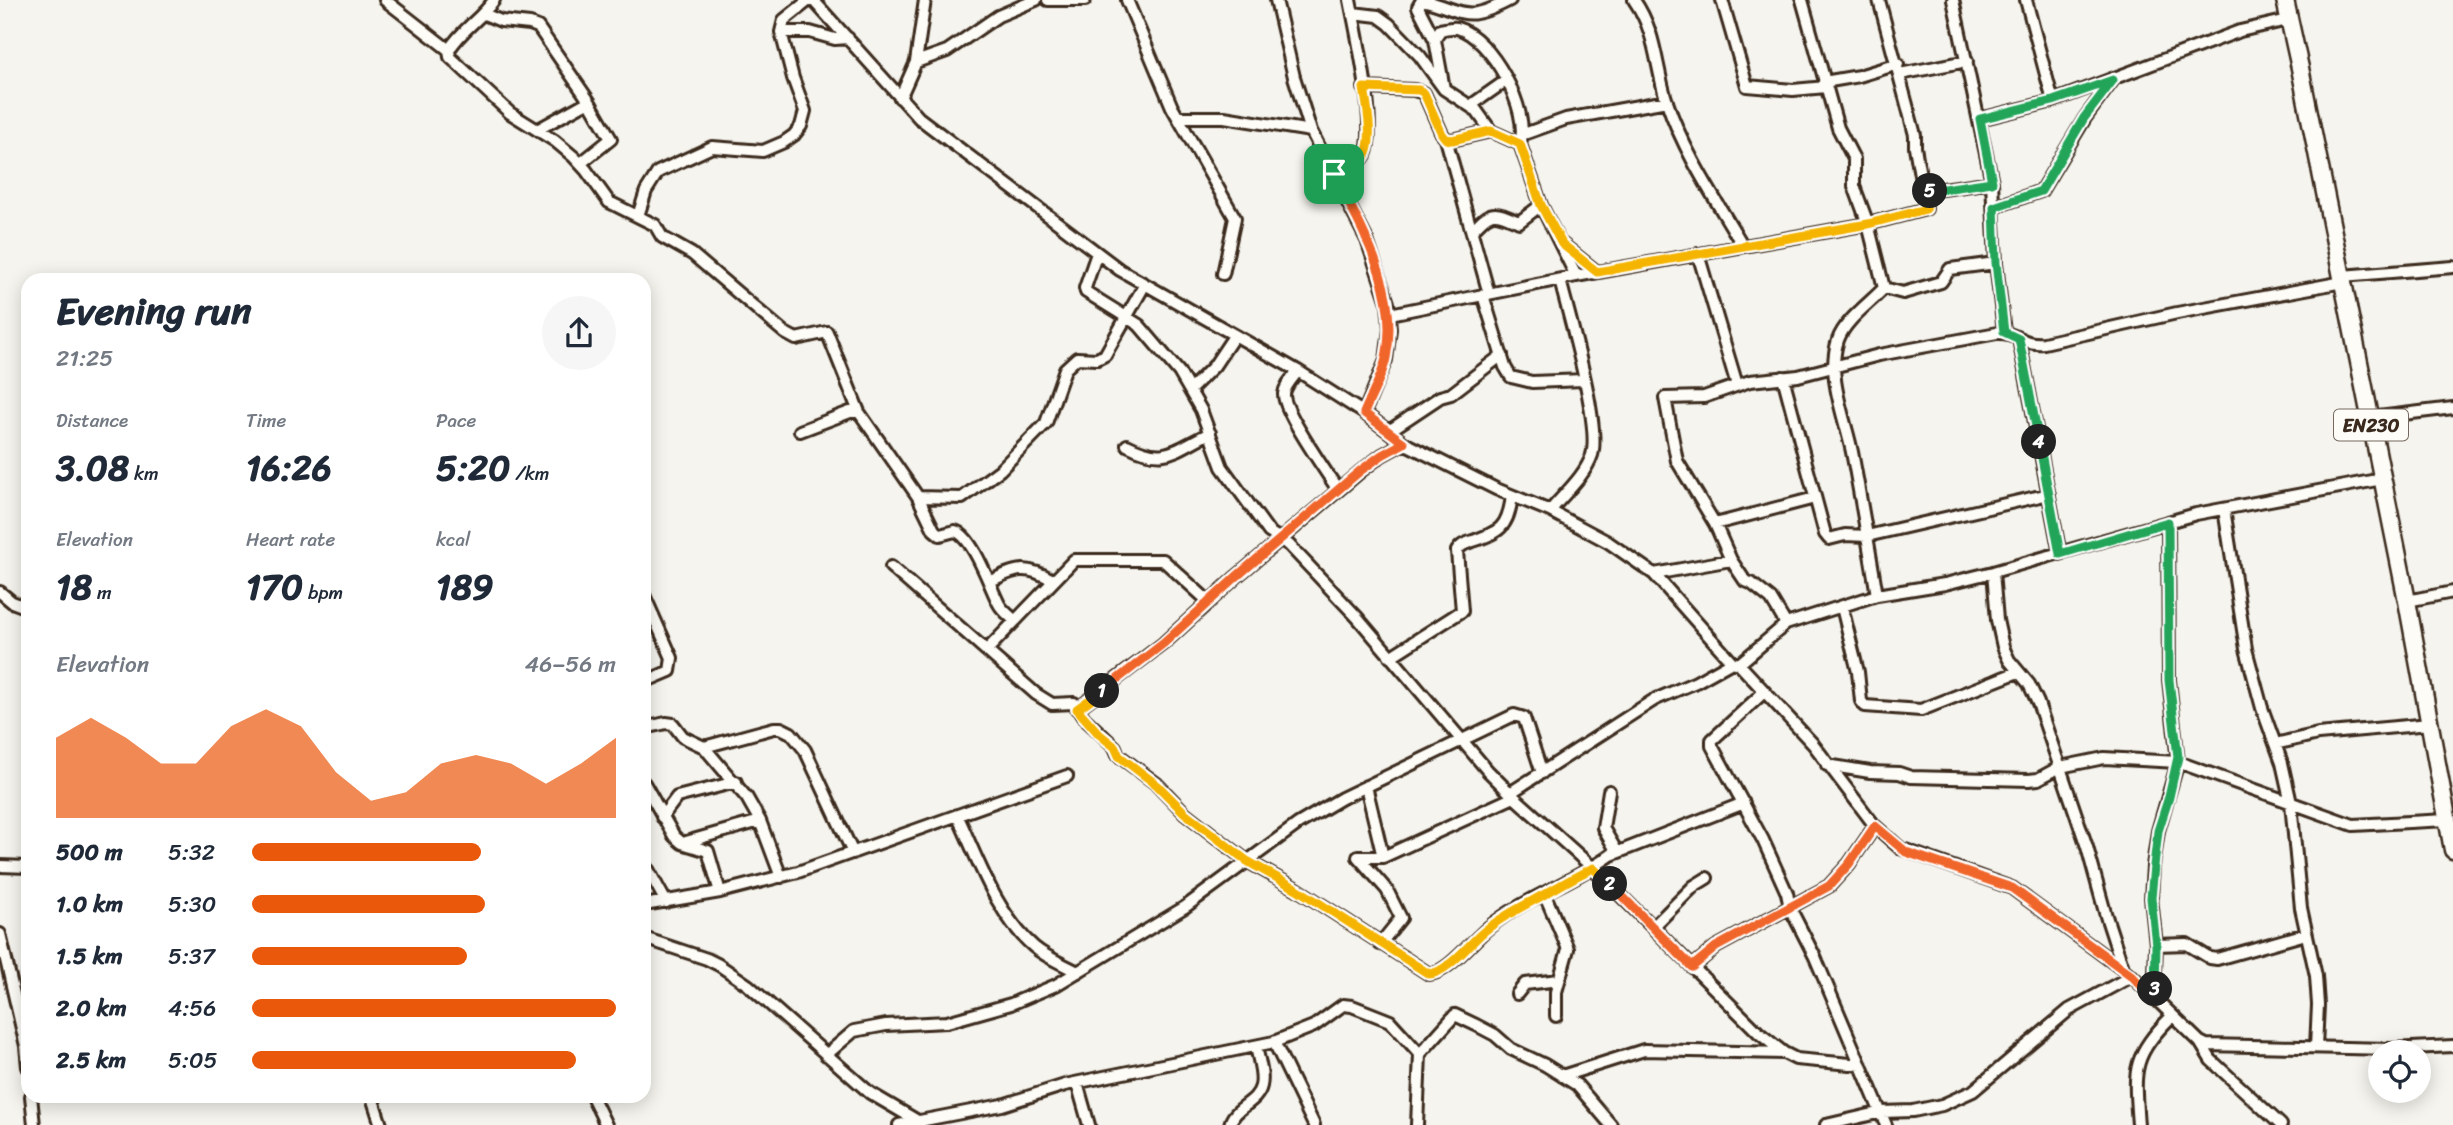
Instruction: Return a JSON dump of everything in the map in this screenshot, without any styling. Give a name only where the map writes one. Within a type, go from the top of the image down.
[{"type":"main road","name":"EN230","points":[[2284,0],[2407,601],[2453,850]]},
{"type":"street","points":[[385,0],[449,50]]},
{"type":"street","points":[[494,0],[484,14],[455,40],[449,50],[450,57],[510,113],[560,144],[581,163],[609,202],[655,225],[662,237],[692,254],[790,337],[803,338],[827,332],[859,412],[918,497],[936,533],[940,535],[955,531],[964,536],[999,604],[1014,620]]},
{"type":"street","points":[[638,216],[646,191],[658,172],[712,147],[763,151],[794,135],[801,126],[805,111],[781,32],[784,20],[811,0],[900,98],[941,136],[1097,253],[1145,285],[1298,370],[1404,443],[1512,496],[1550,511],[1608,542],[1654,574],[1813,744],[1875,826],[1906,852],[2012,888],[2128,974],[2200,1042],[2211,1060],[2281,1125]]},
{"type":"street","points":[[900,98],[916,62],[925,0]]},
{"type":"street","points":[[916,62],[947,51],[998,16],[1036,0]]},
{"type":"street","points":[[1048,0],[1085,0]]},
{"type":"street","points":[[1127,0],[1163,88],[1235,218],[1223,274]]},
{"type":"street","points":[[1276,0],[1294,78],[1311,131],[1367,240],[1390,314],[1386,360],[1364,413]]},
{"type":"street","points":[[1334,174],[1358,163],[1364,157],[1369,135],[1350,0]]},
{"type":"street","points":[[1444,89],[1435,40],[1418,7],[1419,2],[1422,0],[1454,12],[1471,15],[1510,0]]},
{"type":"street","points":[[1634,0],[1651,30],[1667,101],[1696,163],[1743,246]]},
{"type":"street","points":[[1722,0],[1747,86],[1793,90],[1899,69],[1967,61]]},
{"type":"street","points":[[1802,0],[1838,128],[1854,159],[1854,186],[1868,224],[1884,288]]},
{"type":"street","points":[[1390,314],[1597,272],[1868,224],[1926,209],[1915,135],[1879,0]]},
{"type":"street","points":[[1953,0],[1992,182],[1996,263],[2004,332]]},
{"type":"street","points":[[2026,0],[2053,101]]},
{"type":"street","points":[[1353,13],[1378,16],[1389,24],[1420,56],[1444,89],[1470,106],[1491,131]]},
{"type":"street","points":[[484,14],[502,21],[538,27],[589,102],[611,139],[581,163]]},
{"type":"street","points":[[1980,119],[2053,101],[2240,31],[2288,20]]},
{"type":"street","points":[[1435,40],[1437,32],[1448,28],[1456,28],[1466,33],[1490,54],[1507,80],[1517,100],[1522,139],[1541,205],[1576,276]]},
{"type":"street","points":[[781,32],[810,32],[835,39],[848,38]]},
{"type":"street","points":[[1470,106],[1507,80]]},
{"type":"street","points":[[1994,207],[2041,191],[2084,118],[2113,80]]},
{"type":"street","points":[[1364,88],[1414,90],[1424,93],[1446,139],[1508,372],[1516,380],[1532,382],[1584,380]]},
{"type":"street","points":[[1446,139],[1491,131],[1522,139],[1566,119],[1667,101]]},
{"type":"street","points":[[537,130],[589,102]]},
{"type":"street","points":[[1178,117],[1224,117],[1311,131]]},
{"type":"street","points":[[1922,192],[1992,182]]},
{"type":"street","points":[[1472,231],[1486,215],[1498,213],[1519,222],[1541,205]]},
{"type":"street","points":[[1562,244],[1597,272]]},
{"type":"street","points":[[1097,253],[1085,290],[1139,325],[1168,358],[1202,410],[1227,475],[1269,533],[1289,545],[1357,617],[1461,741],[1512,795],[1593,868],[1759,1033],[1796,1059],[1861,1065]]},
{"type":"street","points":[[1698,254],[1737,385]]},
{"type":"street","points":[[1884,288],[1903,293],[1941,282],[1950,269],[1996,263]]},
{"type":"street","points":[[1786,624],[1771,599],[1745,581],[1677,461],[1665,398],[1704,397],[1763,378],[1798,376],[1949,341],[2004,332],[2028,344],[2044,343],[2342,279],[2453,267]]},
{"type":"street","points":[[1550,511],[1574,483],[1591,456],[1594,435],[1560,280]]},
{"type":"street","points":[[918,497],[962,498],[1000,470],[1046,423],[1065,369],[1077,358],[1097,359],[1105,355],[1145,285]]},
{"type":"street","points":[[1877,596],[1834,366],[1838,341],[1844,330],[1884,288]]},
{"type":"street","points":[[1190,390],[1214,366],[1234,336]]},
{"type":"street","points":[[2019,339],[2060,554]]},
{"type":"street","points":[[1389,431],[1440,397],[1451,394],[1502,355]]},
{"type":"street","points":[[1298,370],[1287,385],[1284,399],[1292,417],[1338,490]]},
{"type":"street","points":[[1783,377],[1825,534],[1829,539],[1845,535],[1867,536],[2049,494]]},
{"type":"street","points":[[2370,418],[2453,408]]},
{"type":"street","points":[[800,431],[850,412],[859,412]]},
{"type":"street","points":[[1127,446],[1148,455],[1164,455],[1210,433]]},
{"type":"street","points":[[1077,709],[1164,643],[1208,601],[1338,490],[1382,455],[1404,443]]},
{"type":"street","points":[[1380,944],[1401,918],[1387,890],[1358,857],[1383,858],[1512,795],[1654,700],[1735,663],[1786,624],[1877,596],[1993,572],[2168,522],[2382,479]]},
{"type":"street","points":[[1390,657],[1461,611],[1457,551],[1461,545],[1499,530],[1509,516],[1512,496]]},
{"type":"street","points":[[1715,524],[1815,498]]},
{"type":"street","points":[[2224,509],[2246,649],[2291,803],[2301,908],[2316,976],[2316,1047]]},
{"type":"street","points":[[2154,999],[2156,945],[2151,898],[2154,866],[2158,831],[2178,762],[2169,680],[2168,522]]},
{"type":"street","points":[[987,650],[1073,561],[1155,558],[1168,563],[1208,601]]},
{"type":"street","points":[[1654,574],[1731,560]]},
{"type":"street","points":[[891,567],[1036,694],[1052,704],[1072,702],[1099,734],[1115,747],[1119,756],[1247,861],[1297,889],[1421,970],[1436,974],[1512,910],[1545,895],[1617,852],[1744,803]]},
{"type":"street","points":[[989,582],[1015,570],[1036,571],[1053,580]]},
{"type":"street","points":[[1993,572],[1997,620],[2003,647],[2018,672],[2029,684],[2060,767],[2087,847],[2106,916],[2128,974]]},
{"type":"street","points":[[0,592],[21,605]]},
{"type":"street","points":[[2407,601],[2453,592]]},
{"type":"street","points":[[1842,607],[1858,672],[1861,701],[1865,706],[1921,710],[2018,672]]},
{"type":"street","points":[[651,611],[672,657],[672,664],[670,671],[651,679]]},
{"type":"street","points":[[1764,692],[1712,740],[1712,746],[1744,803],[1787,893],[1790,908],[1815,957],[1886,1125]]},
{"type":"street","points":[[826,1055],[854,1031],[886,1025],[947,1022],[984,1013],[1036,994],[1078,972],[1185,907],[1298,824],[1366,786],[1514,715],[1524,718],[1542,773]]},
{"type":"street","points":[[651,726],[673,724],[683,737],[704,747],[736,782],[761,821],[781,877]]},
{"type":"street","points":[[2275,744],[2318,734],[2430,724]]},
{"type":"street","points":[[704,747],[774,728],[791,733],[805,750],[853,853]]},
{"type":"street","points":[[1827,765],[1911,776],[2029,780],[2038,779],[2060,767],[2110,758],[2178,762],[2360,826],[2447,820]]},
{"type":"street","points":[[651,904],[720,892],[781,877],[1067,776]]},
{"type":"street","points":[[662,817],[677,797],[736,782]]},
{"type":"street","points":[[1366,786],[1383,858]]},
{"type":"street","points":[[1609,792],[1603,828],[1617,852]]},
{"type":"street","points":[[651,796],[674,836],[682,843],[708,851],[720,892]]},
{"type":"street","points":[[957,815],[998,900],[1020,932],[1041,953],[1078,972]]},
{"type":"street","points":[[682,843],[761,821]]},
{"type":"street","points":[[1692,967],[1716,947],[1829,886],[1849,864],[1875,826]]},
{"type":"street","points":[[0,866],[21,867]]},
{"type":"street","points":[[651,875],[666,902]]},
{"type":"street","points":[[1653,927],[1694,886],[1707,878]]},
{"type":"street","points":[[1545,895],[1568,949],[1555,1001],[1556,1016]]},
{"type":"street","points":[[0,934],[21,1024]]},
{"type":"street","points":[[2156,945],[2187,944],[2210,958],[2217,959],[2305,934]]},
{"type":"street","points":[[651,941],[719,965],[748,985],[870,1093],[921,1123]]},
{"type":"street","points":[[1826,1125],[1882,1112],[1913,1111],[1942,1105],[1973,1091],[2069,1010],[2128,974]]},
{"type":"street","points":[[1517,994],[1525,984],[1559,980]]},
{"type":"street","points":[[899,1125],[921,1123],[1002,1105],[1077,1083],[1274,1042],[1314,1026],[1343,1005],[1390,1021],[1420,1054]]},
{"type":"street","points":[[1417,1125],[1420,1054],[1455,1016],[1495,1035],[1511,1049],[1577,1085],[1611,1125]]},
{"type":"street","points":[[2138,1125],[2135,1075],[2141,1052],[2172,1016]]},
{"type":"street","points":[[1274,1042],[1314,1125]]},
{"type":"street","points":[[2200,1042],[2206,1045],[2391,1049],[2453,1046]]},
{"type":"street","points":[[1230,1125],[1232,1117],[1254,1099],[1259,1091],[1262,1081],[1256,1046]]},
{"type":"street","points":[[1562,1076],[1644,1050],[1784,1053]]},
{"type":"street","points":[[1077,1083],[1089,1125]]},
{"type":"street","points":[[32,1103],[34,1125]]},
{"type":"street","points":[[374,1103],[381,1125]]},
{"type":"street","points":[[595,1103],[606,1125]]},
{"type":"route","points":[[2113,80],[2084,118],[2041,191],[1994,207],[1996,263],[2004,332],[2019,339],[2060,554],[2168,522],[2169,680],[2178,762],[2158,831],[2154,866],[2151,898],[2156,945],[2154,999],[2132,976],[2012,888],[1906,852],[1875,826],[1849,864],[1829,886],[1748,928],[1716,947],[1692,967],[1593,868],[1512,910],[1489,927],[1442,971],[1429,974],[1297,889],[1247,861],[1185,813],[1168,794],[1118,755],[1115,747],[1099,734],[1077,709],[1164,643],[1208,601],[1360,471],[1404,443],[1364,413],[1386,360],[1390,314],[1367,240],[1334,174],[1358,163],[1367,150],[1369,135],[1364,88],[1419,90],[1424,93],[1446,139],[1491,131],[1520,144],[1541,205],[1562,244],[1597,272],[1868,224],[1926,209],[1922,192],[1992,182],[1980,119],[2053,101],[2113,80]]}]
